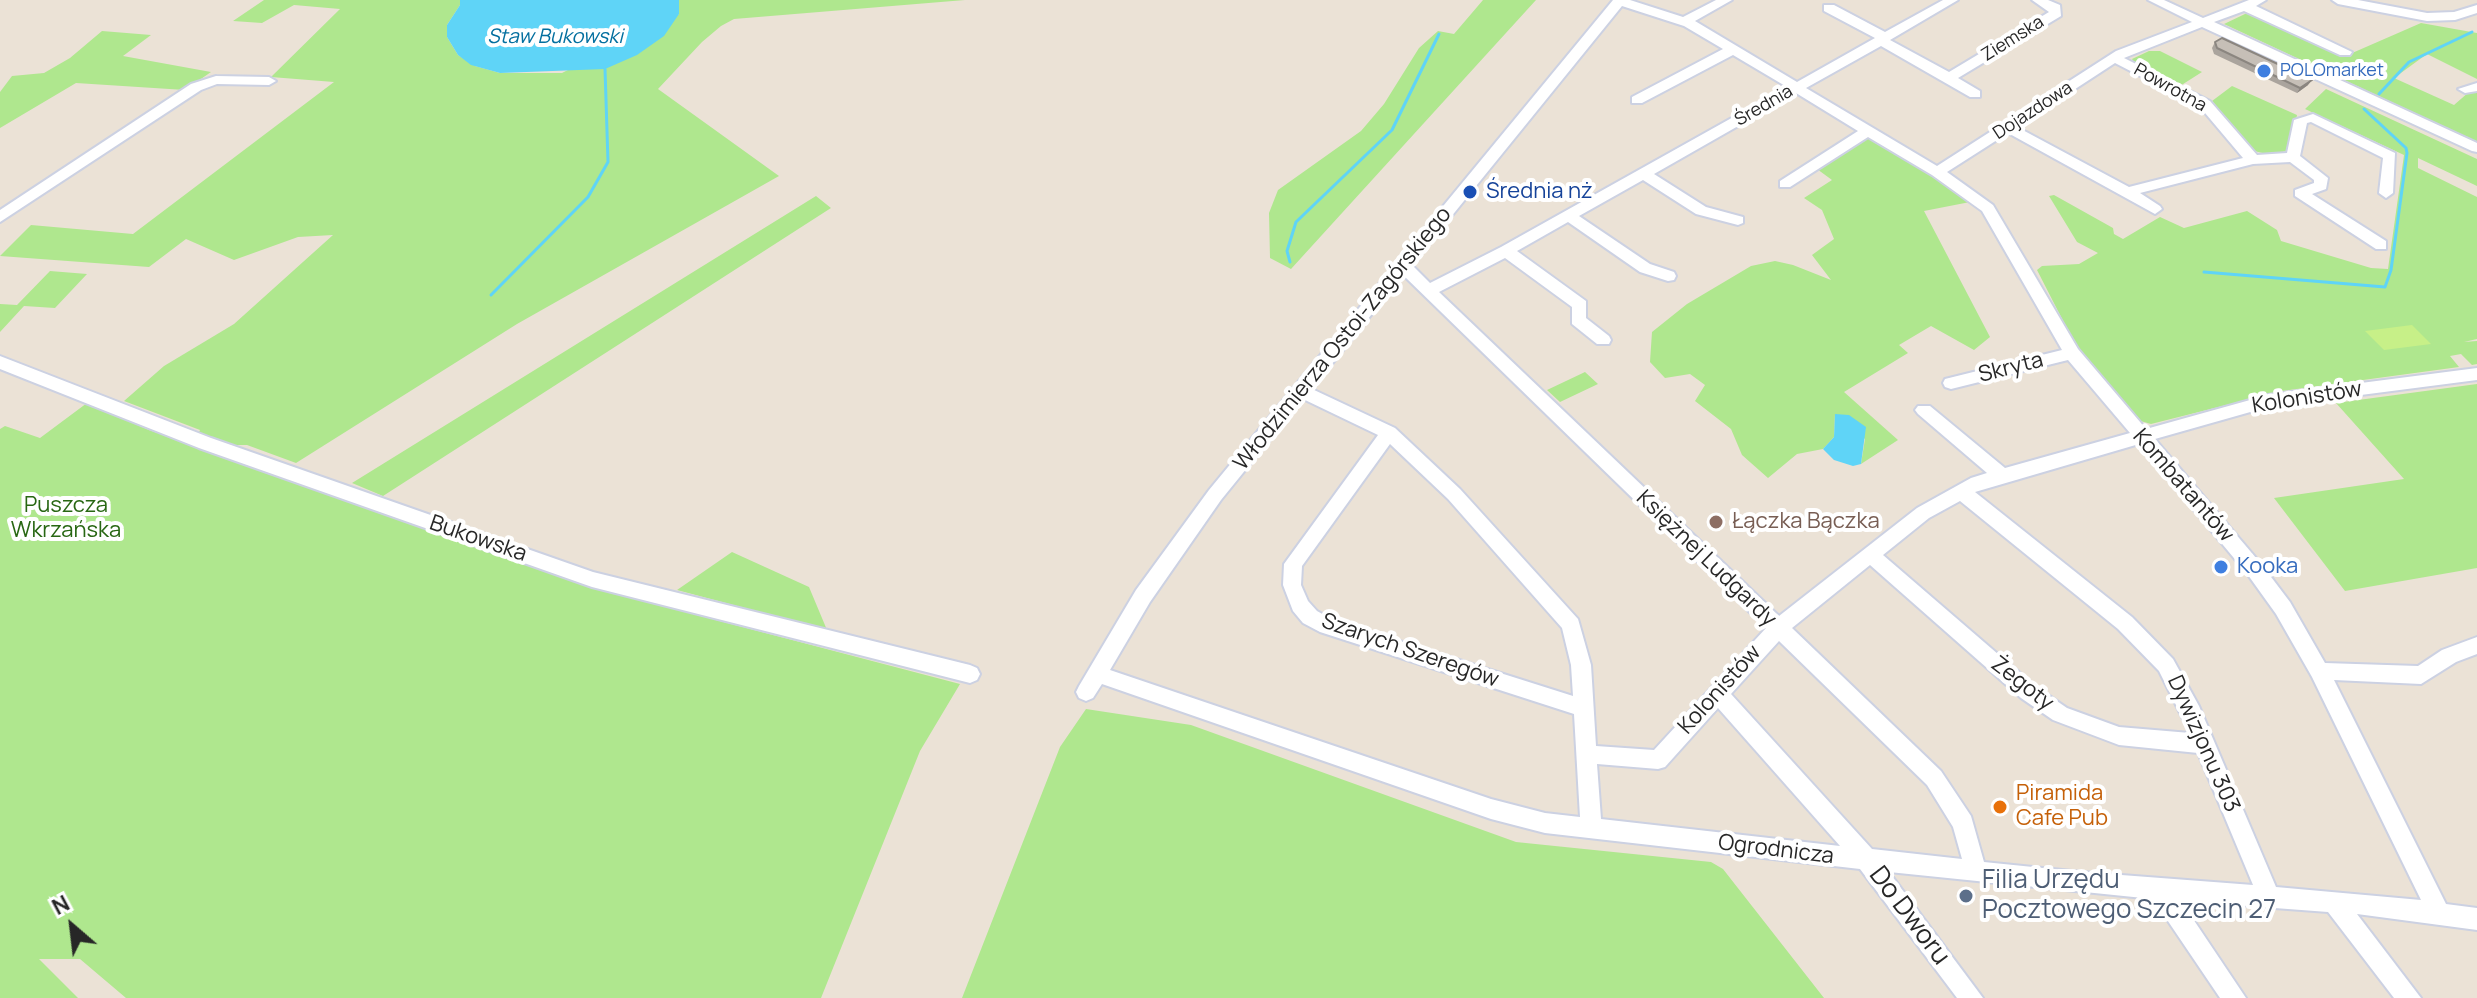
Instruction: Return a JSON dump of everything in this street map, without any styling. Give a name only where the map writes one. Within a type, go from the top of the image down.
[{"type":"street","points":[[1620,0],[1685,21],[1937,172]]},
{"type":"street","name":"Włodzimierza Ostoi-Zagórskiego","points":[[1086,692],[1143,596],[1180,542],[1620,0]]},
{"type":"street","points":[[1685,21],[1726,0]]},
{"type":"street","points":[[1918,0],[1934,8]]},
{"type":"street","name":"Średnia","points":[[1428,291],[1506,251],[1952,0]]},
{"type":"street","name":"Ziemska","points":[[1949,78],[2056,13],[2055,8],[2038,0]]},
{"type":"street","points":[[2154,0],[2477,148]]},
{"type":"street","points":[[2338,0],[2427,17],[2455,16],[2477,9]]},
{"type":"street","points":[[2250,2],[2345,52]]},
{"type":"street","name":"Dojazdowa","points":[[1937,172],[2115,58],[2250,2]]},
{"type":"street","points":[[1829,8],[1882,38]]},
{"type":"street","name":"Ziemska","points":[[1882,38],[1975,94]]},
{"type":"street","points":[[1637,100],[1734,49]]},
{"type":"street","name":"Powrotna","points":[[2115,58],[2205,104],[2253,160]]},
{"type":"street","points":[[0,217],[201,84],[216,80],[269,81]]},
{"type":"street","points":[[2293,157],[2301,120],[2313,118],[2390,156],[2386,193]]},
{"type":"street","points":[[2007,127],[2155,209]]},
{"type":"street","points":[[1785,184],[1869,130]]},
{"type":"street","points":[[2127,192],[2253,160],[2293,157],[2323,181],[2321,186],[2300,193],[2381,245]]},
{"type":"street","name":"Kombatantów","points":[[1937,172],[1988,208],[2072,353],[2265,583],[2290,618],[2439,913]]},
{"type":"street","points":[[1643,174],[1701,211],[1738,220]]},
{"type":"street","points":[[1569,216],[1645,268],[1668,276]]},
{"type":"street","points":[[1506,251],[1580,305],[1578,320],[1603,340]]},
{"type":"street","name":"Księżnej Ludgardy","points":[[1403,266],[1942,788],[1963,823],[1976,872]]},
{"type":"street","name":"Skryta","points":[[1951,383],[2072,353]]},
{"type":"street","name":"Bukowska","points":[[0,362],[205,443],[592,579],[970,674]]},
{"type":"street","name":"Kolonistów","points":[[1587,754],[1658,760],[1778,628],[1923,513],[1961,491],[2001,475],[2268,401],[2477,374]]},
{"type":"street","points":[[1301,391],[1389,433],[1454,494],[1571,625],[1577,641],[1584,708],[1591,830]]},
{"type":"street","points":[[1924,410],[2001,475]]},
{"type":"street","name":"Szarych Szeregów","points":[[1389,433],[1293,564],[1292,585],[1300,605],[1310,617],[1327,626],[1584,708]]},
{"type":"street","name":"Dywizjonu 303","points":[[1961,491],[2149,645],[2173,677],[2205,744],[2269,896]]},
{"type":"street","name":"Żegoty","points":[[1871,555],[2028,692],[2060,714],[2119,736],[2205,744]]},
{"type":"street","points":[[2319,671],[2421,675],[2449,656],[2477,645]]},
{"type":"street","name":"Ogrodnicza","points":[[1098,674],[1505,814],[1591,830],[2160,890],[2333,901],[2477,919]]},
{"type":"street","name":"Do Dworu","points":[[1717,693],[1867,860],[1971,998]]},
{"type":"street","points":[[2160,890],[2234,998]]},
{"type":"street","points":[[2333,901],[2409,998]]},
{"type":"green space","name":"Puszcza Wkrzańska","points":[[264,0],[460,0],[447,25],[447,37],[458,55],[475,66],[500,73],[562,73],[679,14],[679,0],[965,0],[734,19],[721,26],[658,89],[779,176],[517,324],[296,463],[247,445],[231,445],[209,452],[524,564],[651,603],[960,684],[920,751],[821,998],[126,998],[80,959],[39,959],[78,998],[0,998],[0,429],[5,426],[40,438],[87,403],[193,445],[200,430],[124,401],[164,366],[234,324],[333,235],[298,237],[234,260],[186,239],[149,267],[0,256],[31,225],[133,234],[334,82],[271,77],[340,9],[294,5],[262,23],[233,21]]},
{"type":"green space","points":[[1483,0],[1536,0],[1291,269],[1270,258],[1269,213],[1278,190],[1361,131],[1384,104],[1419,48],[1438,31],[1454,34]]},
{"type":"green space","points":[[2247,13],[2343,57],[2421,23],[2477,33],[2477,79],[2427,54],[2394,78],[2454,105],[2469,92],[2477,92],[2477,142],[2224,24]]},
{"type":"green space","points":[[102,31],[151,35],[123,56],[211,72],[185,90],[76,83],[0,128],[0,92],[12,76],[44,73],[70,58]]},
{"type":"green space","points":[[2149,51],[2160,51],[2202,72],[2180,86],[2135,64],[2132,59]]},
{"type":"green space","points":[[2232,86],[2297,115],[2290,150],[2271,155],[2254,151],[2212,101]]},
{"type":"green space","points":[[2326,89],[2477,159],[2477,186],[2418,158],[2418,168],[2477,197],[2477,339],[2464,342],[2477,341],[2477,364],[2472,365],[2461,354],[2450,356],[2459,367],[2282,391],[2151,424],[2137,420],[2078,350],[2037,270],[2042,266],[2079,264],[2098,253],[2077,242],[2049,196],[2054,195],[2113,228],[2114,234],[2123,239],[2160,217],[2184,228],[2247,211],[2277,230],[2281,241],[2371,268],[2388,269],[2404,155],[2305,109]]},
{"type":"green space","points":[[1869,138],[1877,139],[1970,202],[1924,211],[1990,337],[1974,350],[1931,326],[1899,345],[1908,353],[1844,392],[1898,440],[1861,464],[1865,439],[1835,414],[1834,437],[1823,449],[1797,454],[1768,478],[1742,455],[1731,429],[1695,401],[1705,385],[1690,374],[1665,378],[1650,362],[1652,332],[1687,304],[1751,266],[1775,261],[1831,280],[1812,255],[1834,239],[1822,210],[1804,198],[1832,180],[1817,169]]},
{"type":"green space","points":[[816,196],[831,208],[383,496],[352,483]]},
{"type":"green space","points":[[50,271],[87,274],[55,308],[24,306],[0,332],[0,304],[17,305]]},
{"type":"green space","points":[[2412,325],[2431,344],[2384,350],[2365,331]]},
{"type":"green space","points":[[1585,372],[1598,384],[1560,402],[1547,390]]},
{"type":"green space","points":[[2477,384],[2477,568],[2345,591],[2274,498],[2404,479],[2336,403]]},
{"type":"green space","points":[[732,552],[809,587],[827,630],[677,590]]},
{"type":"green space","points":[[1086,709],[1191,725],[1516,842],[1711,862],[1723,869],[1824,998],[962,998],[1060,747]]},
{"type":"water","name":"Staw Bukowski","points":[[460,0],[679,0],[679,14],[664,36],[637,55],[605,69],[500,73],[471,65],[458,55],[447,37],[447,25]]},
{"type":"water","points":[[1835,414],[1849,415],[1866,427],[1861,464],[1853,466],[1834,460],[1823,449],[1834,437]]},
{"type":"building","points":[[2222,38],[2312,80],[2300,88],[2217,48],[2215,42]]},
{"type":"waterway","points":[[2379,94],[2409,62],[2472,32]]},
{"type":"waterway","points":[[1290,262],[1287,251],[1296,222],[1392,130],[1439,34]]},
{"type":"waterway","points":[[491,295],[588,197],[608,162],[605,69]]},
{"type":"waterway","points":[[2204,272],[2385,287],[2391,270],[2407,153],[2406,148],[2364,109]]},
{"type":"place","name":"POLOmarket","points":[[2264,71]]},
{"type":"place","name":"Średnia nż","points":[[1470,192]]},
{"type":"place","name":"Łączka Bączka","points":[[1716,522]]},
{"type":"place","name":"Kooka","points":[[2221,567]]},
{"type":"place","name":"Piramida Cafe Pub","points":[[2000,807]]},
{"type":"place","name":"Filia Urzędu Pocztowego Szczecin 27","points":[[1966,896]]}]
